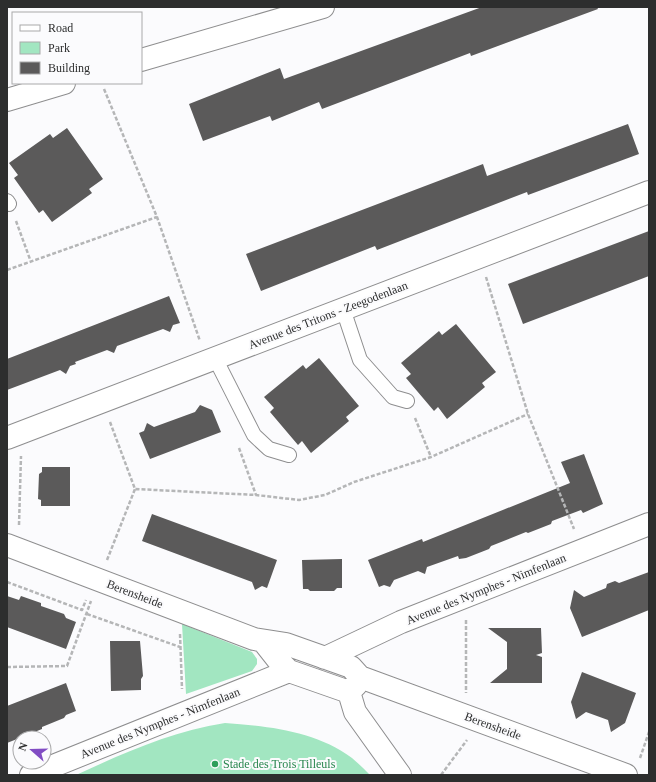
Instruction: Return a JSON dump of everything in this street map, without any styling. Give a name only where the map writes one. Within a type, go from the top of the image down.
[{"type":"street","points":[[142,60],[323,7]]},
{"type":"street","points":[[7,100],[61,84]]},
{"type":"street","name":"Avenue des Tritons - Zeegodenlaan","points":[[14,446],[209,352],[343,309],[649,192]]},
{"type":"street","name":"Avenue des Nymphes - Nimfenlaan","points":[[326,658],[401,622],[649,524]]},
{"type":"street","name":"Berensheide","points":[[13,538],[263,641],[286,644],[351,667],[355,685]]},
{"type":"street","name":"Berensheide","points":[[263,641],[289,671],[355,685],[632,769]]},
{"type":"street","name":"Avenue des Nymphes - Nimfenlaan","points":[[31,775],[289,671]]},
{"type":"street","points":[[355,685],[355,712],[400,775]]},
{"type":"lane","points":[[343,309],[360,360],[393,396],[407,401]]},
{"type":"lane","points":[[209,352],[254,435],[269,448],[288,455]]},
{"type":"path","points":[[104,89],[157,217],[209,352]]},
{"type":"path","points":[[8,202],[32,262]]},
{"type":"path","points":[[7,270],[157,217]]},
{"type":"path","points":[[484,270],[528,414],[574,530]]},
{"type":"path","points":[[407,401],[431,457]]},
{"type":"path","points":[[13,538],[14,446]]},
{"type":"path","points":[[105,565],[135,489]]},
{"type":"path","points":[[7,582],[82,610],[88,596]]},
{"type":"path","points":[[7,667],[67,666],[92,597]]},
{"type":"path","points":[[86,614],[180,647]]},
{"type":"path","points":[[466,620],[466,696]]},
{"type":"path","points":[[180,628],[182,692]]},
{"type":"path","points":[[632,769],[649,732]]},
{"type":"path","points":[[441,775],[470,736]]},
{"type":"green space","points":[[182,624],[252,652],[257,659],[257,664],[252,671],[186,694]]},
{"type":"green space","points":[[225,723],[274,728],[307,736],[338,749],[352,758],[370,775],[76,775],[130,751],[167,737],[186,731]]},
{"type":"building","points":[[482,7],[597,7],[598,9],[471,56],[470,53],[322,109],[319,102],[272,121],[270,116],[203,141],[189,104],[280,68],[284,79]]},
{"type":"building","points":[[628,124],[639,154],[528,195],[527,192],[377,250],[375,246],[261,291],[246,254],[483,164],[487,176]]},
{"type":"building","points":[[67,128],[103,179],[89,189],[92,193],[52,222],[43,210],[39,213],[14,178],[18,175],[9,163],[50,134],[53,138]]},
{"type":"building","points":[[649,231],[649,276],[523,324],[508,284]]},
{"type":"building","points":[[169,296],[180,323],[173,325],[170,332],[163,329],[117,346],[114,353],[107,350],[75,362],[76,364],[70,366],[66,374],[60,370],[7,390],[7,359]]},
{"type":"building","points":[[456,324],[496,372],[482,383],[485,387],[447,419],[438,407],[434,411],[406,378],[411,374],[401,363],[439,331],[442,335]]},
{"type":"building","points":[[319,358],[359,406],[346,417],[349,421],[311,453],[302,441],[298,445],[270,412],[274,408],[264,397],[303,365],[306,369]]},
{"type":"building","points":[[200,405],[212,410],[221,432],[150,459],[139,433],[144,431],[147,423],[154,427],[195,412]]},
{"type":"building","points":[[584,454],[603,504],[583,513],[581,510],[552,521],[551,524],[491,546],[489,549],[466,558],[459,559],[458,556],[427,567],[425,574],[418,571],[394,580],[390,587],[384,585],[379,587],[368,560],[422,539],[423,542],[570,483],[561,462]]},
{"type":"building","points":[[42,467],[70,467],[70,506],[41,506],[41,500],[38,499],[39,474],[42,472]]},
{"type":"building","points":[[152,514],[277,560],[267,588],[262,586],[255,590],[252,582],[142,541]]},
{"type":"building","points":[[342,559],[342,588],[337,588],[334,591],[310,591],[308,589],[303,589],[302,560]]},
{"type":"building","points":[[649,572],[649,610],[582,637],[570,608],[574,590],[584,597],[606,588],[607,584],[615,581],[619,583]]},
{"type":"building","points":[[7,596],[19,600],[21,596],[41,603],[41,606],[64,614],[66,618],[76,622],[66,649],[7,627]]},
{"type":"building","points":[[488,628],[541,628],[542,653],[536,655],[542,657],[542,683],[490,683],[507,669],[507,642]]},
{"type":"building","points":[[110,641],[140,641],[143,676],[141,679],[141,690],[111,691]]},
{"type":"building","points":[[582,672],[636,693],[625,723],[611,732],[608,720],[586,712],[576,719],[571,702]]},
{"type":"building","points":[[66,683],[76,711],[66,715],[64,718],[42,727],[42,729],[40,730],[12,730],[12,741],[7,743],[7,706]]},
{"type":"place","name":"Stade des Trois Tilleuls","points":[[215,764]]}]
